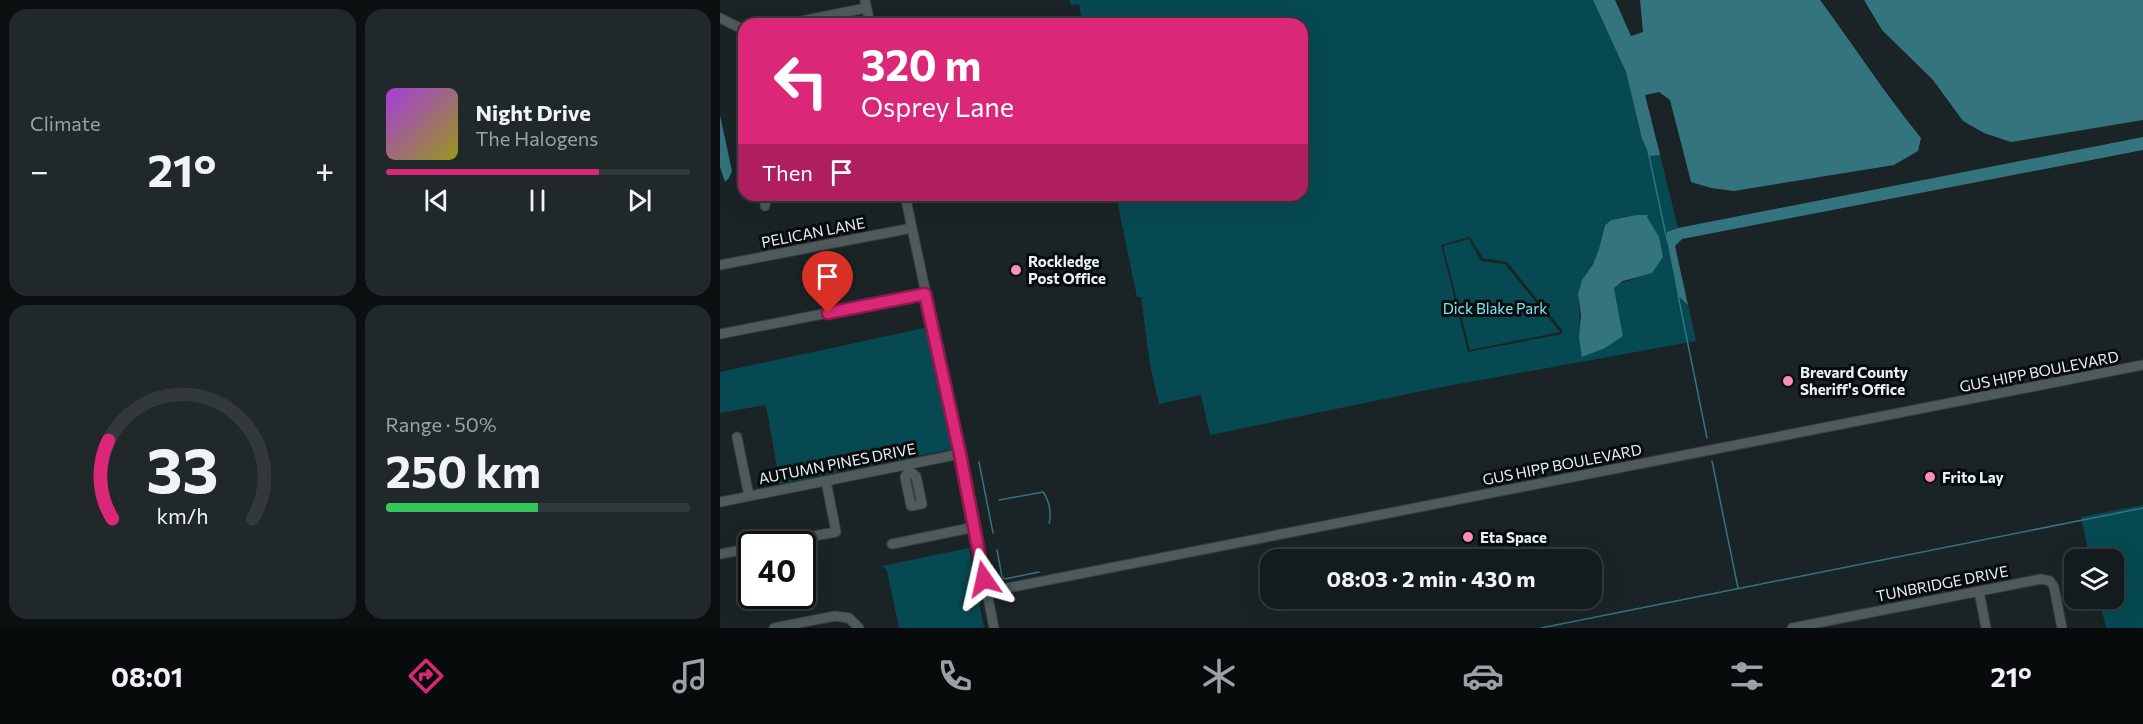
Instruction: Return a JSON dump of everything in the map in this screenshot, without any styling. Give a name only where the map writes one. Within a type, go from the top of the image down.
[{"type":"street","points":[[811,18],[866,4]]},
{"type":"street","points":[[720,18],[738,27]]},
{"type":"street","points":[[765,206],[766,201]]},
{"type":"street","points":[[906,201],[994,628]]},
{"type":"street","name":"PELICAN LANE","points":[[720,265],[912,228]]},
{"type":"street","points":[[720,334],[925,294]]},
{"type":"street","name":"GUS HIPP BOULEVARD","points":[[987,592],[2143,365]]},
{"type":"street","points":[[737,437],[749,496]]},
{"type":"street","name":"AUTUMN PINES DRIVE","points":[[720,502],[826,481],[908,468],[960,454]]},
{"type":"street","points":[[816,536],[836,532],[826,481]]},
{"type":"street","points":[[892,544],[975,527]]},
{"type":"street","points":[[720,554],[738,551]]},
{"type":"street","name":"TUNBRIDGE DRIVE","points":[[1792,628],[2046,579],[2054,587],[2062,628]]},
{"type":"street","points":[[1979,591],[1986,628]]},
{"type":"street","points":[[774,628],[835,616],[849,618],[859,628]]},
{"type":"green space","points":[[1069,0],[1593,0],[1626,72],[1642,139],[1650,156],[1660,155],[1678,228],[1667,232],[1667,241],[1678,296],[1688,305],[1696,341],[1442,387],[1210,435],[1201,395],[1159,404],[1150,365],[1141,297],[1137,297],[1117,201],[1308,201],[1308,18],[1082,18],[1079,4],[1071,5]],"holes":[[[1636,215],[1663,257],[1643,274],[1614,288],[1623,336],[1579,324],[1579,291],[1598,254],[1607,222]],[[1470,237],[1483,258],[1507,262],[1562,330],[1562,334],[1468,352],[1441,245]]]},
{"type":"green space","name":"Dick Blake Park","points":[[1469,239],[1481,261],[1505,264],[1560,332],[1470,350],[1443,246]]},
{"type":"green space","points":[[929,327],[953,449],[780,484],[766,405],[720,413],[720,372]]},
{"type":"green space","points":[[2143,505],[2143,628],[2106,628],[2101,609],[2124,609],[2124,549],[2088,549],[2081,517]]},
{"type":"green space","points":[[969,548],[984,628],[899,628],[887,571],[882,566]]},
{"type":"shaded area","points":[[1593,0],[1615,0],[1631,36],[1643,32],[1640,0],[1820,0],[1921,138],[1918,151],[1894,165],[1734,191],[1691,182],[1670,100],[1659,92],[1645,95],[1660,155],[1650,156],[1642,139],[1626,72]]},
{"type":"shaded area","points":[[1864,0],[2143,0],[2143,120],[2011,142],[1984,133],[1963,121],[1933,80],[1882,30]]},
{"type":"shaded area","points":[[720,115],[732,171],[725,182],[720,167]]},
{"type":"shaded area","points":[[2143,137],[2143,150],[1682,239],[1675,246],[1688,305],[1678,296],[1667,232],[1678,228]]},
{"type":"shaded area","points":[[1648,215],[1659,237],[1663,257],[1652,273],[1623,281],[1614,288],[1623,336],[1605,348],[1582,357],[1578,294],[1582,280],[1593,264],[1605,225],[1611,220]]},
{"type":"waterway","points":[[1648,151],[1667,240]]},
{"type":"waterway","points":[[1678,295],[1707,438]]},
{"type":"waterway","points":[[1712,461],[1738,588]]},
{"type":"waterway","points":[[979,462],[993,533]]},
{"type":"waterway","points":[[999,500],[1043,492],[1049,507],[1049,523]]},
{"type":"waterway","points":[[1541,628],[2143,508]]},
{"type":"waterway","points":[[997,550],[1002,577],[1005,579],[1039,572]]},
{"type":"place","name":"Rockledge Post Office","points":[[1016,270]]},
{"type":"place","name":"Brevard County Sheriff's Office","points":[[1788,381]]},
{"type":"place","name":"Frito Lay","points":[[1930,477]]},
{"type":"place","name":"Eta Space","points":[[1468,537]]},
{"type":"route","points":[[828,313],[925,294],[960,454],[984,579]]}]
